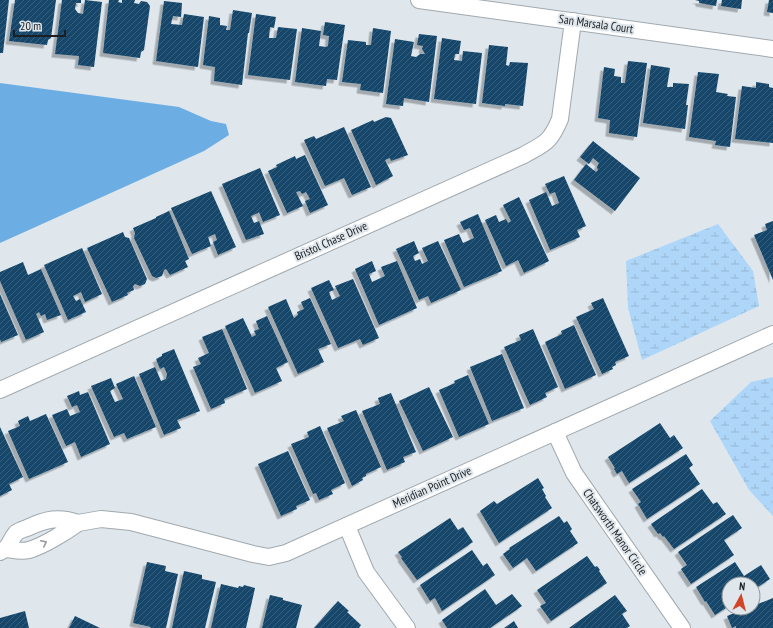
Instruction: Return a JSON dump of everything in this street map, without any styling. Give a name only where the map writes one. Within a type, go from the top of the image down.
[{"type":"street","name":"San Marsala Court","points":[[419,0],[773,49]]},
{"type":"street","name":"Bristol Chase Drive","points":[[0,390],[516,158],[546,143],[554,133],[560,119],[573,21]]},
{"type":"street","name":"Meridian Point Drive","points":[[3,550],[29,550],[78,524],[101,519],[131,522],[269,557],[286,553],[773,334]]},
{"type":"street","name":"Chatsworth Manor Circle","points":[[555,432],[574,473],[682,628]]},
{"type":"street","points":[[347,526],[366,572],[407,628]]},
{"type":"green space","points":[[718,224],[753,271],[759,306],[642,360],[628,308],[626,261]]},
{"type":"green space","points":[[773,377],[773,516],[749,490],[710,421],[751,382]]},
{"type":"shaded area","points":[[0,83],[179,107],[211,121],[226,124],[229,135],[204,151],[0,243]]},
{"type":"building","points":[[0,0],[9,0],[3,53],[0,53]]},
{"type":"building","points":[[15,0],[56,0],[51,38],[48,40],[47,45],[9,41]]},
{"type":"building","points":[[62,0],[81,0],[81,3],[76,3],[75,9],[78,13],[83,14],[85,0],[102,2],[94,67],[78,65],[79,56],[55,54]]},
{"type":"building","points":[[109,0],[119,0],[118,2],[122,3],[122,0],[135,0],[134,3],[139,4],[141,1],[147,2],[150,6],[144,50],[141,52],[140,58],[103,53]]},
{"type":"building","points":[[695,0],[717,0],[716,6],[699,3],[699,1]]},
{"type":"building","points":[[722,0],[742,0],[741,9],[721,6]]},
{"type":"building","points":[[769,0],[773,0],[773,13],[767,12]]},
{"type":"building","points":[[164,1],[182,3],[181,17],[173,16],[171,24],[182,25],[184,14],[204,17],[198,67],[156,61]]},
{"type":"building","points":[[233,10],[252,13],[248,33],[242,85],[214,81],[215,67],[203,65],[209,16],[220,18],[220,25],[227,26],[226,30],[230,30]]},
{"type":"building","points":[[256,14],[276,17],[274,28],[270,27],[269,38],[276,38],[278,27],[297,29],[290,80],[248,75]]},
{"type":"building","points":[[325,22],[345,25],[337,80],[327,79],[326,86],[295,82],[302,28],[321,31],[319,46],[326,47],[328,46],[329,36],[323,35]]},
{"type":"building","points":[[373,28],[391,31],[383,93],[360,90],[361,84],[342,82],[348,40],[366,42],[366,45],[371,45]]},
{"type":"building","points":[[419,34],[437,36],[429,102],[404,98],[403,106],[386,104],[395,39],[414,42],[411,56],[416,57],[420,54],[425,54],[422,49],[423,46],[417,45]]},
{"type":"building","points":[[442,38],[461,41],[459,54],[455,54],[454,60],[462,61],[463,51],[482,53],[476,104],[434,99]]},
{"type":"building","points":[[489,45],[508,47],[506,65],[509,66],[510,62],[528,63],[523,106],[505,104],[505,106],[482,103]]},
{"type":"building","points":[[628,61],[647,63],[637,137],[609,133],[610,120],[598,118],[604,67],[615,69],[614,76],[621,77],[621,83],[625,83]]},
{"type":"building","points":[[651,65],[670,68],[667,87],[673,87],[673,83],[689,84],[685,129],[643,123]]},
{"type":"building","points":[[698,72],[719,74],[716,92],[728,94],[727,96],[736,97],[730,147],[715,145],[716,141],[689,137]]},
{"type":"building","points":[[756,82],[769,84],[769,87],[773,88],[773,143],[735,139],[742,86],[756,88]]},
{"type":"building","points":[[386,117],[391,118],[408,155],[391,161],[390,158],[385,160],[393,176],[376,185],[351,130],[373,120],[374,122]]},
{"type":"building","points":[[344,127],[371,187],[352,195],[344,178],[325,186],[304,140],[314,136],[316,139]]},
{"type":"building","points":[[593,141],[640,178],[615,211],[574,180],[586,164],[596,172],[598,170],[597,167],[599,163],[593,158],[589,164],[580,157]]},
{"type":"building","points":[[305,155],[328,205],[310,213],[305,201],[310,199],[306,192],[302,194],[300,191],[296,192],[303,206],[287,213],[268,171],[277,167],[276,165],[295,156],[296,159]]},
{"type":"building","points":[[260,168],[280,215],[263,222],[259,212],[251,216],[254,223],[259,221],[264,234],[246,240],[222,184]]},
{"type":"building","points":[[564,176],[586,226],[577,230],[580,237],[550,250],[529,200],[546,192],[552,206],[559,203],[555,192],[550,194],[545,184]]},
{"type":"building","points":[[211,191],[236,247],[218,255],[213,242],[217,240],[215,234],[208,237],[211,246],[192,254],[171,208]]},
{"type":"building","points":[[519,197],[549,261],[524,273],[518,260],[506,266],[485,220],[496,215],[499,222],[506,219],[508,223],[511,221],[503,205]]},
{"type":"building","points":[[169,211],[189,259],[185,261],[188,267],[170,275],[166,269],[164,270],[162,276],[156,278],[152,276],[134,238],[135,233],[133,228]]},
{"type":"building","points":[[478,214],[502,271],[464,287],[444,240],[459,234],[463,243],[474,238],[470,228],[464,230],[460,222]]},
{"type":"building","points":[[773,221],[773,280],[754,235],[767,230],[765,224]]},
{"type":"building","points":[[123,232],[125,237],[129,238],[147,279],[145,284],[140,286],[135,284],[133,286],[134,290],[127,293],[128,295],[112,302],[87,248]]},
{"type":"building","points":[[414,241],[419,253],[413,256],[415,261],[420,259],[422,264],[428,261],[422,248],[438,241],[461,290],[431,303],[428,296],[419,300],[396,249]]},
{"type":"building","points":[[82,248],[102,294],[85,302],[81,292],[73,296],[76,301],[80,299],[86,312],[68,320],[44,265]]},
{"type":"building","points":[[372,261],[376,271],[369,274],[372,282],[385,276],[381,267],[397,261],[417,308],[379,325],[355,269]]},
{"type":"building","points":[[23,262],[28,275],[41,269],[61,315],[47,320],[45,314],[41,316],[39,312],[36,314],[44,332],[26,340],[0,281],[0,272]]},
{"type":"building","points":[[353,279],[379,338],[363,345],[360,339],[338,348],[311,288],[329,280],[334,290],[329,292],[332,300],[340,296],[335,286]]},
{"type":"building","points":[[0,294],[18,335],[1,342],[0,339]]},
{"type":"building","points":[[310,298],[331,344],[318,349],[324,362],[298,374],[268,307],[286,299],[294,318],[298,315],[297,312],[304,309],[301,302]]},
{"type":"building","points":[[603,298],[629,356],[615,362],[616,365],[612,367],[613,369],[602,374],[576,317],[594,309],[591,303]]},
{"type":"building","points":[[267,316],[288,362],[276,368],[282,381],[255,393],[225,326],[243,318],[252,337],[256,335],[254,331],[259,329],[256,321]]},
{"type":"building","points":[[574,325],[596,375],[565,389],[545,342],[562,334],[561,331]]},
{"type":"building","points":[[222,329],[247,389],[224,399],[225,403],[211,409],[193,367],[201,364],[198,358],[209,353],[202,337]]},
{"type":"building","points":[[533,329],[558,387],[545,393],[547,397],[530,405],[504,347],[521,340],[519,335]]},
{"type":"building","points":[[174,349],[200,411],[177,420],[181,428],[164,435],[139,374],[155,367],[161,381],[166,379],[167,374],[164,367],[160,369],[156,359],[162,356],[162,354]]},
{"type":"building","points":[[502,354],[524,408],[492,421],[470,367]]},
{"type":"building","points":[[468,375],[489,424],[459,437],[439,390]]},
{"type":"building","points":[[134,376],[156,427],[127,439],[124,433],[114,437],[91,386],[111,378],[115,388],[110,391],[115,402],[123,399],[116,384]]},
{"type":"building","points":[[429,387],[453,437],[423,451],[399,401]]},
{"type":"building","points":[[79,391],[80,395],[88,392],[110,444],[81,457],[75,442],[66,446],[52,415],[67,409],[70,416],[80,412],[77,405],[72,407],[67,396]]},
{"type":"building","points":[[391,393],[416,452],[403,457],[405,462],[387,470],[362,411],[380,404],[378,398]]},
{"type":"building","points":[[356,410],[381,467],[366,474],[366,476],[362,478],[363,480],[352,486],[327,428],[344,421],[341,416]]},
{"type":"building","points":[[46,414],[68,462],[29,479],[8,431],[20,426],[18,421],[28,416],[30,421]]},
{"type":"building","points":[[660,423],[670,438],[674,435],[683,448],[629,483],[622,471],[617,474],[608,457]]},
{"type":"building","points":[[320,426],[345,483],[331,490],[333,494],[319,500],[316,493],[313,494],[291,444],[309,437],[307,432]]},
{"type":"building","points":[[0,427],[23,477],[9,484],[12,490],[0,496]]},
{"type":"building","points":[[288,451],[310,500],[296,506],[297,509],[281,516],[258,464]]},
{"type":"building","points":[[686,454],[693,465],[689,468],[700,484],[647,519],[638,504],[641,502],[632,489]]},
{"type":"building","points":[[538,478],[544,488],[542,489],[546,496],[545,497],[552,508],[499,543],[480,511],[494,501],[497,504]]},
{"type":"building","points":[[702,489],[713,504],[717,502],[726,514],[674,549],[664,536],[663,537],[660,533],[658,534],[651,524]]},
{"type":"building","points":[[733,515],[742,528],[724,540],[734,555],[691,584],[681,569],[687,565],[678,552]]},
{"type":"building","points":[[559,516],[564,523],[567,521],[572,529],[570,531],[578,543],[536,571],[527,558],[513,568],[503,554],[510,549],[509,548]]},
{"type":"building","points":[[450,518],[458,530],[463,527],[473,542],[417,580],[398,552]]},
{"type":"building","points":[[472,550],[483,566],[487,563],[495,575],[442,611],[435,598],[430,601],[420,585]]},
{"type":"building","points":[[587,556],[595,567],[597,566],[600,570],[599,571],[607,583],[551,621],[540,606],[546,603],[537,590]]},
{"type":"building","points":[[147,562],[166,566],[165,571],[178,574],[166,628],[150,628],[151,627],[133,623]]},
{"type":"building","points":[[735,562],[744,576],[721,576],[721,611],[715,615],[696,587]]},
{"type":"building","points":[[761,565],[770,579],[761,585],[761,576],[744,576]]},
{"type":"building","points":[[184,571],[202,575],[202,579],[216,582],[205,628],[172,628]]},
{"type":"building","points":[[221,584],[238,588],[239,586],[243,587],[244,585],[255,588],[246,628],[211,628]]},
{"type":"building","points":[[485,589],[496,605],[512,594],[522,606],[490,628],[447,628],[442,620]]},
{"type":"building","points":[[270,595],[302,605],[296,628],[262,628]]},
{"type":"building","points":[[615,595],[627,611],[622,614],[630,626],[627,628],[569,628]]},
{"type":"building","points":[[773,598],[773,628],[736,628],[736,626],[732,628],[727,616],[761,616],[761,603]]},
{"type":"building","points":[[338,601],[361,625],[359,628],[314,628]]},
{"type":"building","points":[[25,611],[29,628],[0,628],[0,618]]},
{"type":"building","points":[[75,616],[100,628],[69,628]]},
{"type":"building","points":[[514,621],[518,628],[504,628]]}]
